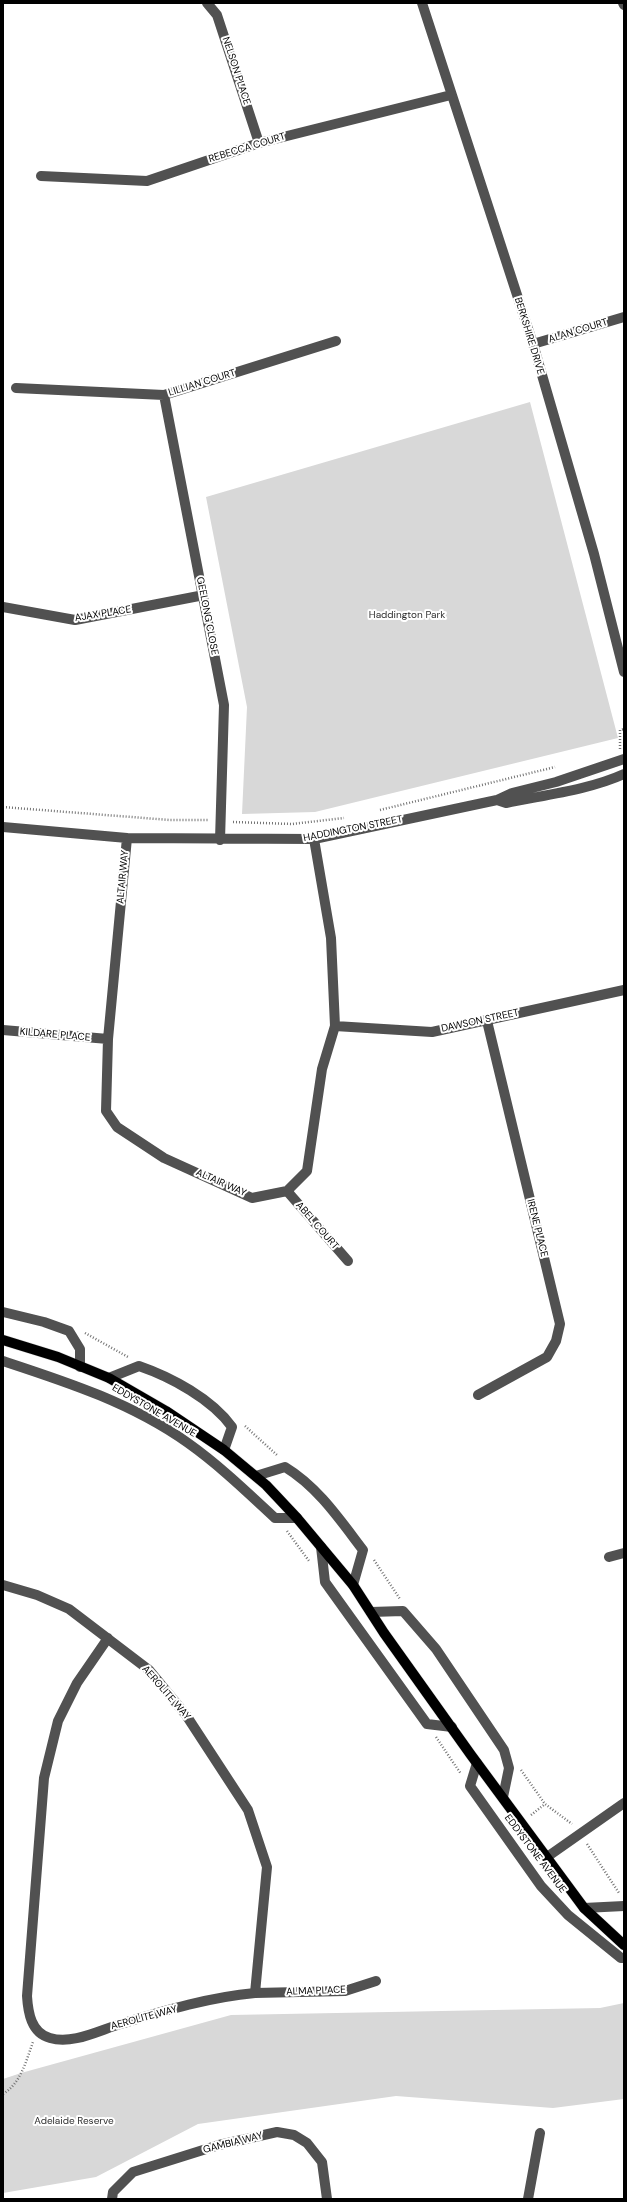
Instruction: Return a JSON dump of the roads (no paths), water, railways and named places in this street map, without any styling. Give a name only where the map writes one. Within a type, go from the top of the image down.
[{"type":"main road","name":"EDDYSTONE AVENUE","points":[[3,1340],[58,1357],[109,1378],[166,1411],[224,1450],[256,1476],[321,1546],[353,1585],[477,1764],[584,1908],[624,1945]]},
{"type":"street","name":"NELSON PLACE","points":[[207,3],[217,15],[259,142]]},
{"type":"street","name":"BERKSHIRE DRIVE","points":[[422,3],[533,344],[594,554],[624,672]]},
{"type":"street","name":"REBECCA COURT","points":[[41,176],[147,182],[259,142],[451,95]]},
{"type":"street","name":"ALAN COURT","points":[[533,344],[624,317]]},
{"type":"street","name":"LILLIAN COURT","points":[[16,388],[164,395],[336,341]]},
{"type":"street","name":"GEELONG CLOSE","points":[[164,395],[204,595],[224,706],[220,840]]},
{"type":"street","name":"AJAX PLACE","points":[[3,607],[74,620],[204,595]]},
{"type":"street","name":"HADDINGTON STREET","points":[[3,827],[127,838],[220,840],[314,839],[497,800],[512,793],[556,782],[622,755]]},
{"type":"street","points":[[497,800],[506,803],[610,780],[624,774]]},
{"type":"street","name":"ALTAIR WAY","points":[[127,838],[108,1039],[106,1111],[118,1127],[164,1158],[252,1198],[287,1191]]},
{"type":"street","points":[[287,1191],[307,1172],[322,1068],[334,1026],[331,938],[314,839]]},
{"type":"street","name":"DAWSON STREET","points":[[334,1026],[432,1032],[624,990]]},
{"type":"street","name":"IRENE PLACE","points":[[478,1395],[547,1357],[556,1341],[560,1324],[487,1020]]},
{"type":"street","name":"KILDARE PLACE","points":[[3,1030],[108,1039]]},
{"type":"street","name":"ABEL COURT","points":[[287,1191],[348,1261]]},
{"type":"street","points":[[3,1312],[44,1322],[69,1331],[80,1349],[80,1367]]},
{"type":"street","name":"EDDYSTONE AVENUE","points":[[3,1361],[104,1396],[139,1414],[187,1442],[231,1477],[275,1518],[296,1518]]},
{"type":"street","name":"EDDYSTONE AVENUE","points":[[109,1378],[139,1366],[165,1375],[224,1415],[232,1427],[224,1450]]},
{"type":"street","points":[[256,1476],[285,1467],[303,1478],[335,1513],[363,1550],[353,1585]]},
{"type":"street","points":[[321,1546],[325,1582],[427,1724],[452,1727]]},
{"type":"street","points":[[609,1557],[624,1553]]},
{"type":"street","name":"AEROLITE WAY","points":[[3,1585],[37,1595],[69,1609],[108,1638],[149,1670],[186,1715],[248,1810],[267,1867],[255,1993],[235,1995],[195,2004],[124,2022],[68,2040],[49,2038],[38,2030],[28,2015],[27,1996],[44,1778],[58,1721],[77,1683],[108,1638]]},
{"type":"street","points":[[371,1612],[403,1611],[436,1649],[504,1750],[509,1768],[503,1797]]},
{"type":"street","name":"EDDYSTONE AVENUE","points":[[477,1764],[470,1786],[541,1886],[568,1915],[621,1958],[624,1958]]},
{"type":"street","points":[[547,1857],[624,1803]]},
{"type":"street","points":[[584,1908],[624,1906]]},
{"type":"street","name":"ALMA PLACE","points":[[255,1993],[345,1991],[376,1981]]},
{"type":"street","name":"GAMBIA WAY","points":[[112,2199],[113,2192],[133,2172],[219,2145],[277,2132],[294,2135],[307,2143],[322,2162],[327,2199]]},
{"type":"street","points":[[528,2199],[540,2133]]},
{"type":"park label","name":"Haddington Park","points":[[407,615]]},
{"type":"park label","name":"Adelaide Reserve","points":[[74,2121]]}]
